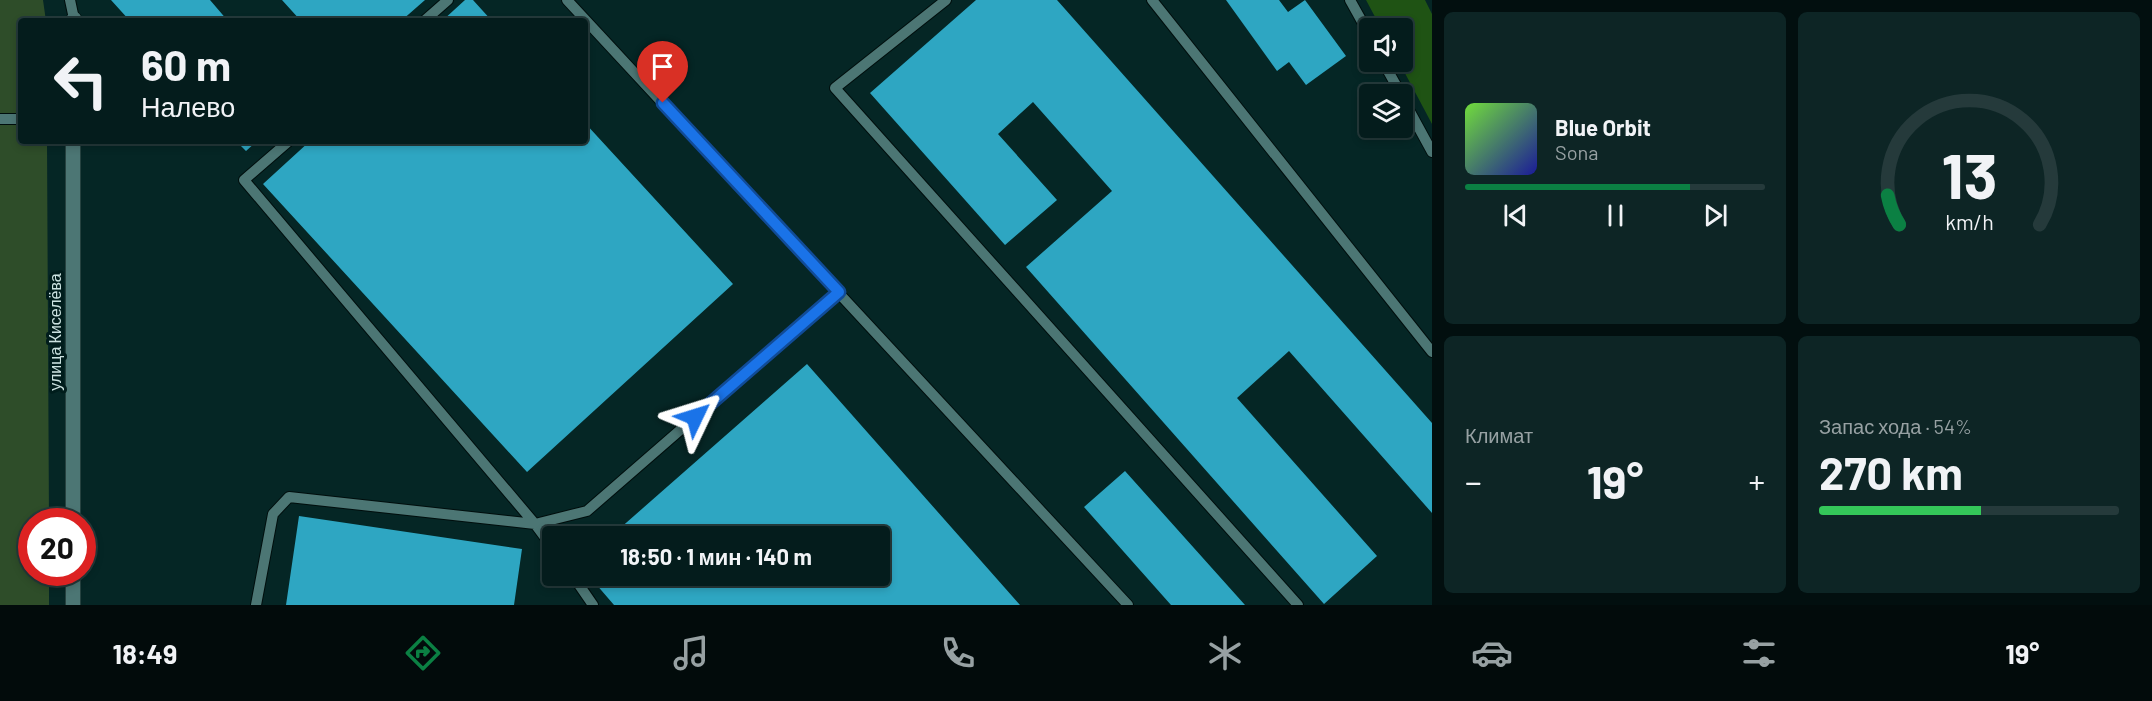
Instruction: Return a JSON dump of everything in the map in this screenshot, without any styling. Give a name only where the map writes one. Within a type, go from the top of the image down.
[{"type":"street","name":"улица Киселёва","points":[[73,144],[73,508]]},
{"type":"street","points":[[73,586],[73,605]]},
{"type":"lane","points":[[72,0],[74,18]]},
{"type":"lane","points":[[427,18],[448,0]]},
{"type":"lane","points":[[567,0],[584,18]]},
{"type":"lane","points":[[946,0],[835,88],[1298,605]]},
{"type":"lane","points":[[1152,0],[1432,352]]},
{"type":"lane","points":[[1350,0],[1360,18]]},
{"type":"lane","points":[[588,23],[1128,605]]},
{"type":"lane","points":[[1413,117],[1432,152]]},
{"type":"lane","points":[[0,119],[18,120]]},
{"type":"lane","points":[[286,144],[244,180],[542,533]]},
{"type":"lane","points":[[256,605],[273,514],[289,497],[535,524],[587,511],[839,292]]},
{"type":"lane","points":[[580,586],[594,605]]},
{"type":"green space","points":[[0,0],[43,0],[46,18],[18,18],[18,144],[47,144],[49,508],[18,508],[18,586],[49,586],[49,605],[0,605]]},
{"type":"green space","points":[[1366,0],[1425,0],[1432,14],[1432,124],[1413,88],[1413,84],[1411,84],[1404,72],[1413,72],[1413,18],[1376,18]]},
{"type":"building","points":[[111,0],[210,0],[225,18],[127,18]]},
{"type":"building","points":[[282,0],[425,0],[404,18],[298,18]]},
{"type":"building","points":[[465,0],[473,0],[489,18],[445,18]]},
{"type":"building","points":[[976,0],[1057,0],[1432,423],[1432,513],[1289,351],[1237,398],[1377,556],[1324,604],[1026,267],[1112,191],[1033,102],[998,134],[1057,200],[1005,245],[870,93]]},
{"type":"building","points":[[1226,0],[1279,0],[1288,12],[1305,0],[1346,56],[1306,85],[1289,62],[1277,71]]},
{"type":"building","points":[[588,126],[733,284],[527,472],[263,184],[307,144],[588,144]]},
{"type":"building","points":[[239,144],[254,144],[246,151]]},
{"type":"building","points":[[807,364],[1020,605],[614,605],[598,586],[890,586],[890,526],[623,526]]},
{"type":"building","points":[[1125,471],[1245,605],[1171,605],[1084,507]]},
{"type":"building","points":[[299,516],[522,549],[514,605],[286,605]]},
{"type":"route","points":[[663,103],[839,292],[695,417]]}]
